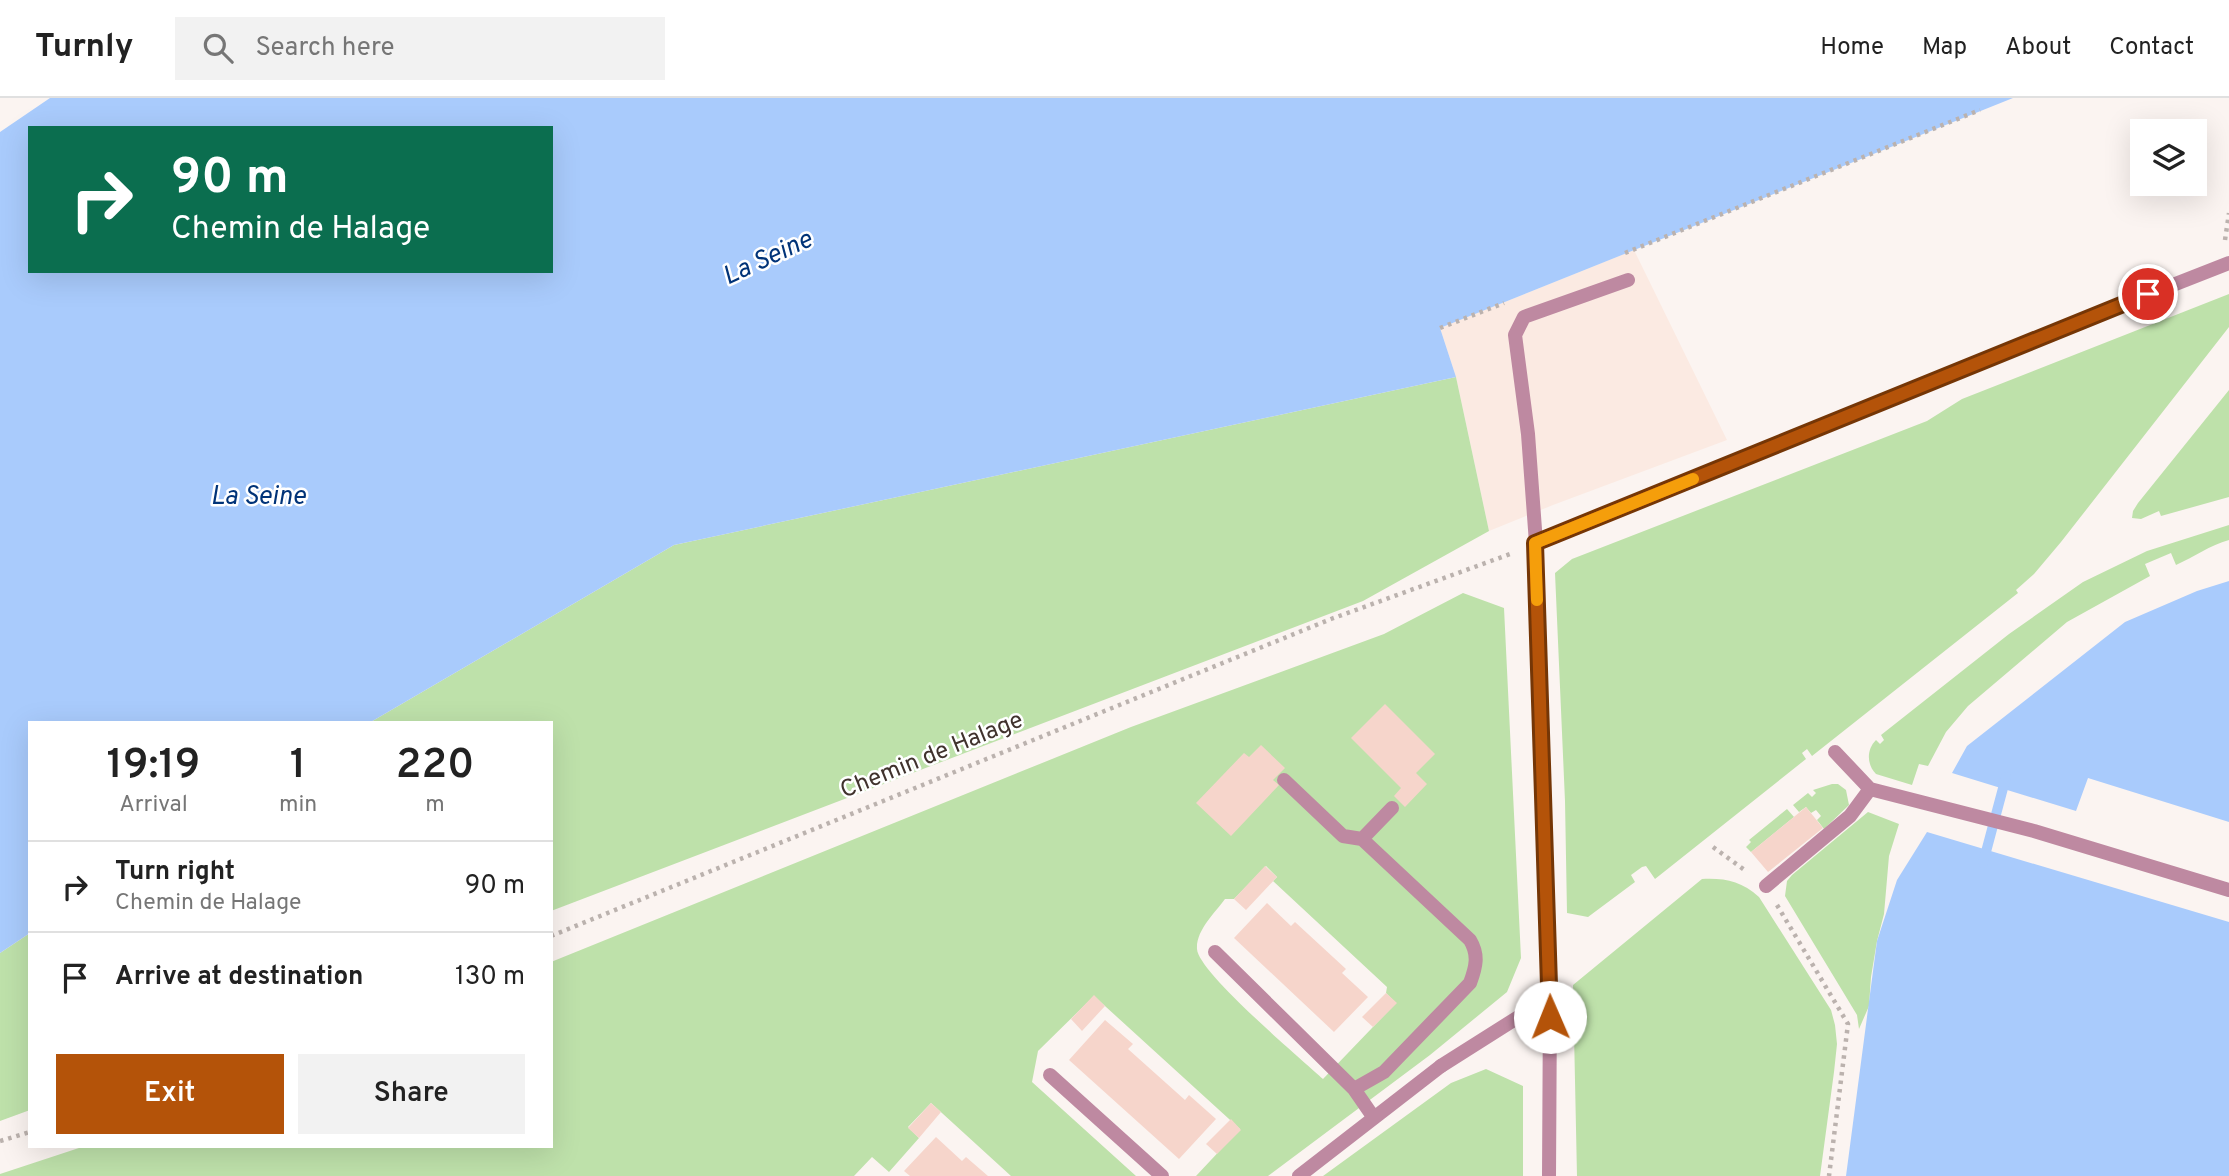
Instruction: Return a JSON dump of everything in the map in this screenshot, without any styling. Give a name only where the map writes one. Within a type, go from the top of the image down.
[{"type":"street","points":[[1535,543],[2229,263]]},
{"type":"street","points":[[1549,1176],[1550,996],[1535,543],[1528,434],[1515,335],[1524,317],[1628,280]]},
{"type":"street","points":[[1835,752],[1870,789],[2034,831],[2229,890]]},
{"type":"street","points":[[1284,780],[1343,836],[1362,839],[1470,940],[1475,949],[1476,966],[1470,983],[1384,1072],[1354,1089]]},
{"type":"street","points":[[1766,886],[1850,817],[1870,789]]},
{"type":"street","points":[[1362,839],[1392,808]]},
{"type":"street","points":[[1215,952],[1354,1089],[1374,1118]]},
{"type":"street","points":[[1300,1176],[1441,1066],[1550,996]]},
{"type":"street","points":[[1050,1075],[1162,1176]]},
{"type":"path","points":[[1622,255],[1980,110]]},
{"type":"path","points":[[1440,328],[1513,299]]},
{"type":"path","name":"Chemin de Halage","points":[[553,935],[1331,619],[1535,543]]},
{"type":"path","points":[[1713,847],[1766,886],[1848,1024],[1829,1176]]},
{"type":"path","points":[[0,1141],[28,1133]]},
{"type":"shaded area","points":[[1634,250],[1727,440],[1489,531],[1456,377],[1440,328]]},
{"type":"green space","points":[[2229,294],[2229,327],[2061,542],[2034,574],[2016,590],[2018,593],[1812,756],[1807,749],[1802,753],[1806,759],[1655,879],[1646,866],[1642,867],[1631,875],[1635,882],[1588,917],[1567,913],[1555,573],[1572,559],[1927,421],[1962,399]]},
{"type":"green space","points":[[1456,377],[1489,531],[1363,601],[553,910],[553,721],[372,721],[674,545]]},
{"type":"green space","points":[[2229,390],[2229,497],[2161,516],[2159,511],[2141,519],[2132,518],[2138,503]]},
{"type":"green space","points":[[2229,525],[2229,540],[2176,565],[2171,553],[2145,564],[2150,576],[2067,622],[1968,706],[1946,732],[1928,766],[1919,764],[1912,785],[1876,774],[1873,770],[1869,753],[1876,740],[1880,744],[1884,740],[1881,735],[2009,634],[2083,582],[2147,551]]},
{"type":"green space","points":[[1463,593],[1504,608],[1521,958],[1507,992],[1430,1055],[1268,1176],[1196,1176],[1240,1129],[1094,996],[1038,1051],[1032,1082],[1136,1176],[1011,1176],[931,1103],[908,1127],[919,1138],[889,1172],[872,1157],[854,1176],[0,1176],[79,1148],[553,1148],[553,961],[1131,727],[1384,634]],"holes":[[[1266,866],[1277,877],[1273,881],[1387,987],[1386,993],[1396,1003],[1323,1079],[1232,995],[1214,976],[1197,949],[1203,929],[1225,899],[1234,899]]]},
{"type":"green space","points":[[1838,784],[1846,790],[1849,805],[1824,829],[1817,820],[1821,816],[1816,810],[1811,813],[1806,807],[1799,812],[1793,805],[1808,793],[1812,797],[1816,793],[1813,790]]},
{"type":"green space","points":[[1787,809],[1794,817],[1751,852],[1746,847],[1751,842],[1749,840]]},
{"type":"green space","points":[[1868,812],[1899,824],[1889,856],[1884,914],[1871,977],[1869,1006],[1859,1029],[1857,1015],[1785,896],[1787,881],[1792,875]]},
{"type":"green space","points":[[1702,879],[1732,882],[1746,887],[1759,897],[1831,1010],[1837,1044],[1820,1176],[1577,1176],[1573,985]]},
{"type":"green space","points":[[28,934],[28,1111],[0,1121],[0,953]]},
{"type":"green space","points":[[1486,1069],[1523,1086],[1523,1176],[1323,1176],[1451,1083]]},
{"type":"water","name":"La Seine","points":[[50,98],[2013,98],[1440,328],[1456,377],[674,545],[372,721],[28,721],[28,934],[0,953],[0,132]]},
{"type":"water","points":[[2229,581],[2229,822],[2088,778],[2076,811],[1952,773],[1967,746],[2125,622],[2197,591]]},
{"type":"water","points":[[1927,832],[2229,922],[2229,1176],[1846,1176],[1877,941],[1897,880]]},
{"type":"building","points":[[1385,704],[1435,754],[1416,773],[1427,784],[1405,807],[1394,796],[1401,788],[1351,738]]},
{"type":"building","points":[[1261,745],[1285,768],[1273,780],[1279,785],[1231,836],[1196,803],[1244,753],[1249,757]]},
{"type":"building","points":[[1806,807],[1823,828],[1768,872],[1751,852]]},
{"type":"building","points":[[1265,866],[1277,877],[1246,910],[1234,899]]},
{"type":"building","points":[[1267,903],[1291,926],[1295,922],[1346,969],[1342,973],[1368,997],[1334,1032],[1234,938]]},
{"type":"building","points":[[1386,993],[1397,1003],[1373,1027],[1362,1017]]},
{"type":"building","points":[[1094,995],[1105,1006],[1082,1031],[1071,1019]]},
{"type":"building","points":[[1105,1020],[1133,1044],[1128,1049],[1185,1100],[1189,1095],[1216,1119],[1179,1159],[1069,1060]]},
{"type":"building","points":[[931,1103],[941,1112],[919,1138],[908,1128]]},
{"type":"building","points":[[1231,1119],[1241,1130],[1217,1154],[1206,1144]]},
{"type":"building","points":[[936,1137],[962,1161],[966,1157],[988,1176],[910,1176],[904,1171]]},
{"type":"waterway","points":[[1983,863],[2006,777]]},
{"type":"slow traffic","points":[[1537,600],[1535,543],[1693,479]]},
{"type":"route","points":[[1550,1017],[1535,543],[2148,294]]}]
